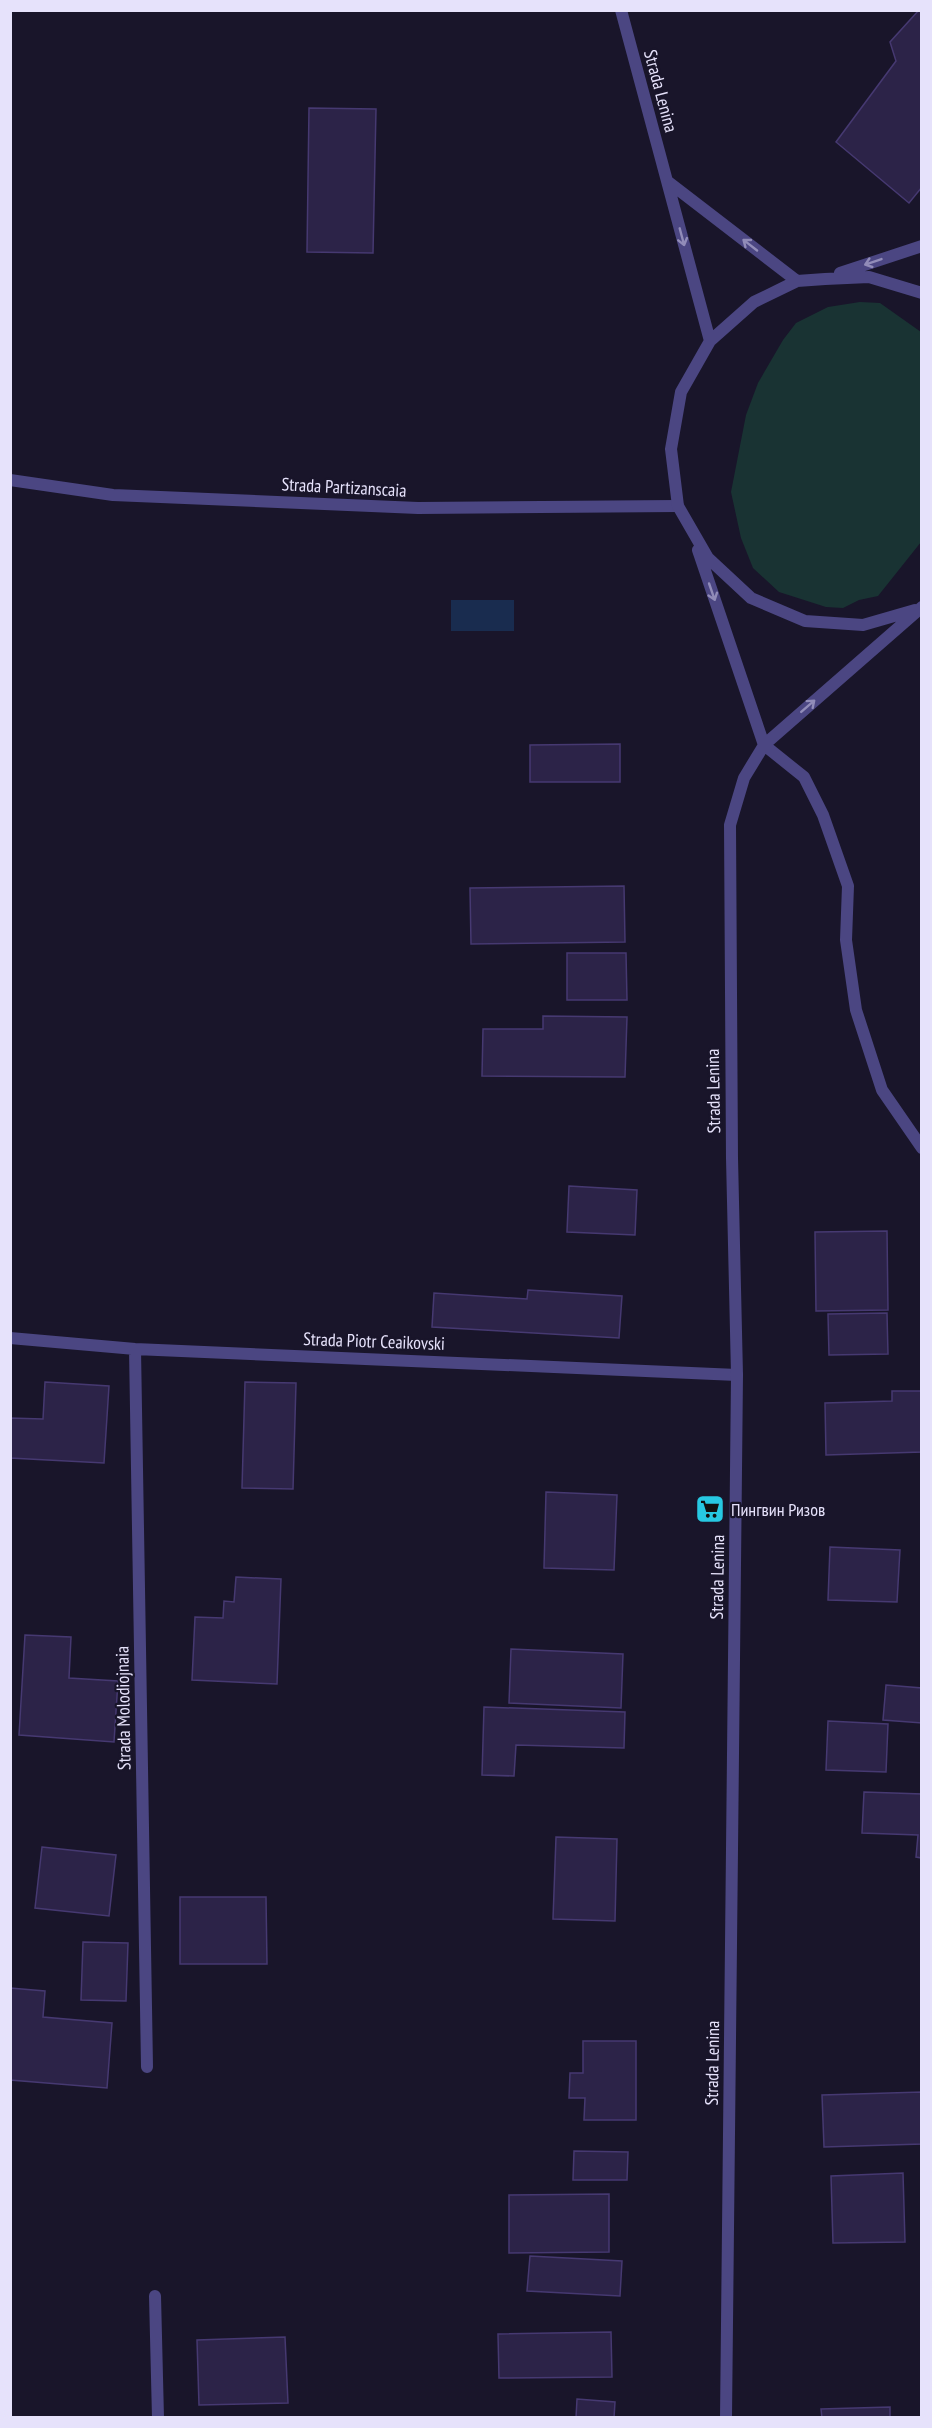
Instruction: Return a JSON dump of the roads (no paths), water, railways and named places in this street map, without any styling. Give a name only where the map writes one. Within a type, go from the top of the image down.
[{"type":"street","name":"Strada Lenina","points":[[621,10],[710,341]]},
{"type":"street","points":[[666,181],[797,281]]},
{"type":"street","points":[[825,279],[921,246]]},
{"type":"street","points":[[920,608],[863,625],[805,621],[751,598],[708,558],[694,536],[678,506],[671,449],[681,392],[710,341],[754,302],[797,281],[825,279],[869,277],[921,293]]},
{"type":"street","name":"Strada Partizanscaia","points":[[10,480],[113,495],[406,508],[678,506]]},
{"type":"street","points":[[694,536],[764,745],[804,777],[823,815],[848,886],[846,940],[855,1010],[882,1090],[921,1148]]},
{"type":"street","name":"Strada Lenina","points":[[726,2418],[737,1375],[732,1135],[730,825],[744,778],[764,745],[920,608]]},
{"type":"street","name":"Strada Piotr Ceaikovski","points":[[10,1338],[135,1349],[737,1375]]},
{"type":"street","name":"Strada Molodiojnaia","points":[[135,1349],[147,2067]]},
{"type":"street","points":[[155,2296],[158,2418]]},
{"type":"water","points":[[451,600],[514,600],[514,631],[451,631]]},
{"type":"place","name":"Пингвин Ризов","points":[[710,1509]]}]
